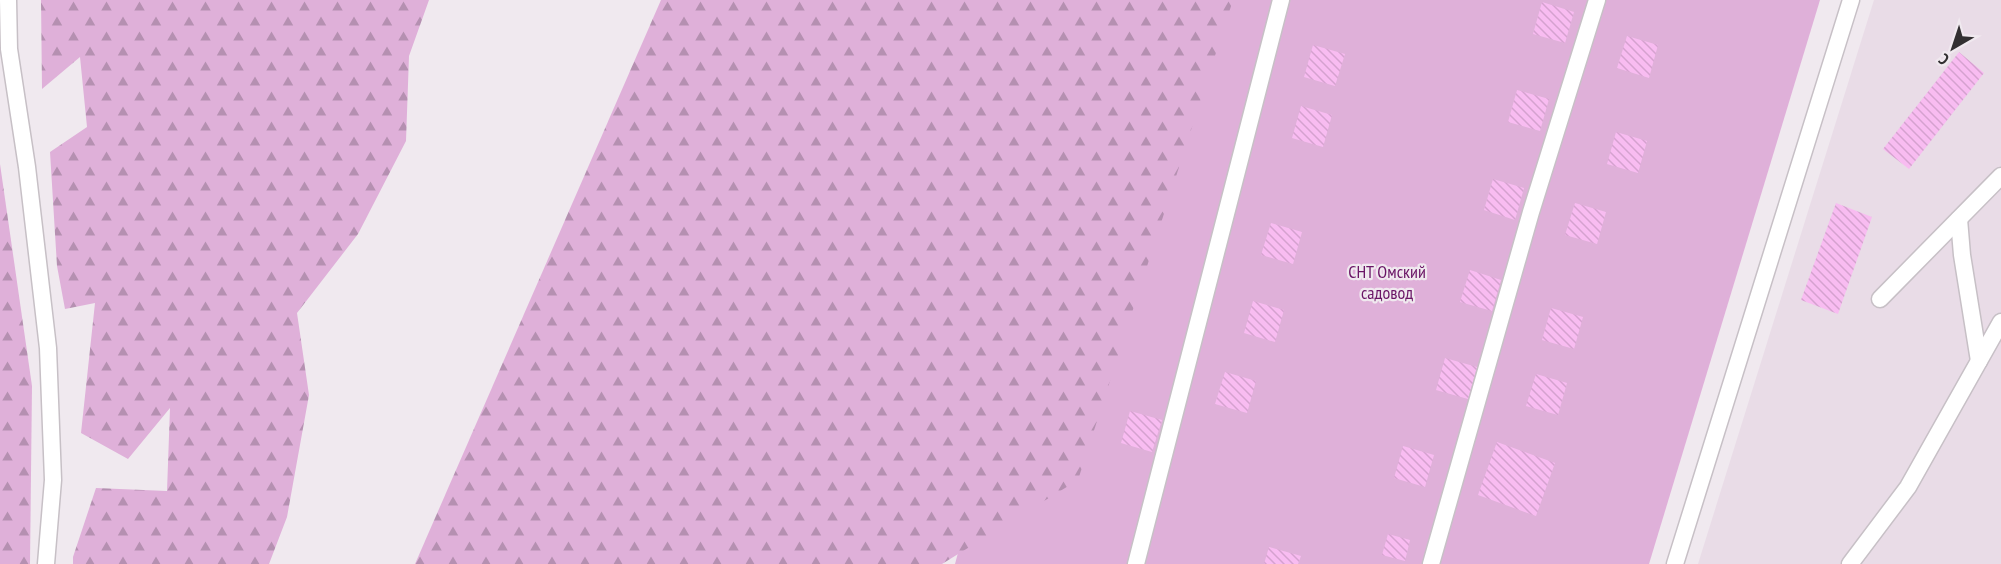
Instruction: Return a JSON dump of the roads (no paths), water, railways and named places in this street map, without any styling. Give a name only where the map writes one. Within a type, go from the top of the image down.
[{"type":"lane","points":[[8,0],[9,49],[27,167],[48,348],[53,480],[46,564]]},
{"type":"lane","points":[[1136,564],[1281,0]]},
{"type":"lane","points":[[1431,564],[1531,212],[1597,0]]},
{"type":"lane","points":[[1675,564],[1851,0]]},
{"type":"lane","points":[[1880,299],[2001,176]]},
{"type":"lane","points":[[1959,219],[1962,255],[1979,361]]},
{"type":"lane","points":[[1850,564],[1908,487],[2001,322]]},
{"type":"park label","name":"СНТ Омский садовод","points":[[1387,282]]}]
